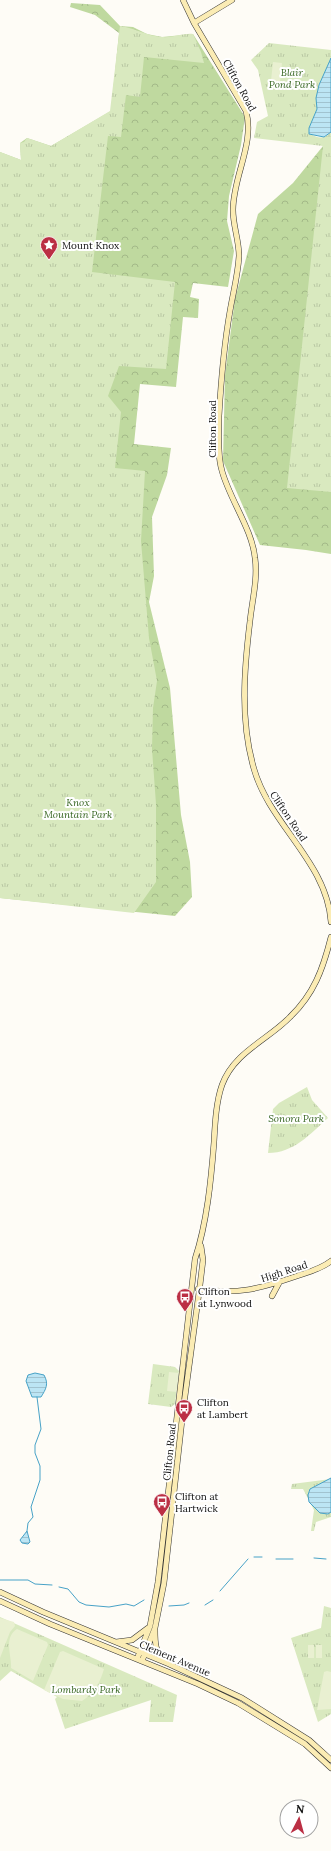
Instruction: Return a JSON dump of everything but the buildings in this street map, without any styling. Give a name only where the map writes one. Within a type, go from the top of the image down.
[{"type":"main road","name":"Clifton Road","points":[[183,0],[194,23],[246,110],[249,123],[249,136],[236,190],[233,210],[239,242],[239,258],[229,319],[219,417],[220,459],[222,472],[252,542],[256,558],[244,678],[248,747],[264,795],[324,886],[331,922]]},
{"type":"main road","points":[[194,23],[232,0]]},
{"type":"main road","name":"Clifton Road","points":[[153,1627],[192,1288],[208,1196],[214,1128],[222,1084],[244,1053],[290,1018],[304,1001],[318,982],[331,937]]},
{"type":"main road","name":"Clifton Road","points":[[140,1660],[153,1627],[164,1583],[183,1411],[199,1289],[202,1260],[200,1243]]},
{"type":"main road","name":"High Road","points":[[192,1288],[221,1292],[249,1291],[313,1271],[331,1261]]},
{"type":"main road","points":[[272,1296],[276,1286],[280,1282]]},
{"type":"main road","name":"Clement Avenue","points":[[0,1592],[114,1642],[169,1664],[242,1698],[309,1740],[331,1760]]},
{"type":"main road","name":"Clement Avenue","points":[[0,1601],[50,1624],[140,1660],[238,1703],[305,1744],[331,1768]]},
{"type":"main road","points":[[114,1642],[132,1640],[153,1627],[155,1646],[159,1654],[169,1664]]},
{"type":"green space","name":"Knox Mountain Park","points":[[71,3],[100,5],[120,26],[133,27],[147,34],[162,37],[193,34],[245,117],[241,145],[229,196],[227,221],[234,251],[228,287],[193,283],[190,297],[199,299],[198,318],[183,317],[176,387],[140,384],[134,444],[171,448],[167,475],[152,517],[154,576],[149,602],[170,688],[181,815],[190,862],[192,897],[175,916],[0,898],[0,152],[21,160],[20,143],[27,138],[51,146],[111,111],[119,33],[95,15],[70,7]]},
{"type":"green space","name":"Knox Mountain Park","points":[[120,26],[162,37],[193,34],[204,63],[144,57],[140,97],[126,95],[121,137],[108,136],[92,272],[175,282],[166,369],[119,366],[108,396],[121,412],[115,468],[145,471],[141,541],[149,638],[157,681],[153,708],[152,749],[156,804],[156,882],[134,913],[0,898],[0,152],[21,160],[20,143],[24,142],[27,138],[51,146],[110,111]]},
{"type":"green space","name":"Blair Pond Park","points":[[269,43],[331,50],[331,67],[311,134],[321,138],[331,132],[331,492],[287,488],[323,146],[254,138],[257,122],[268,116],[258,70],[251,60]]},
{"type":"green space","points":[[273,62],[282,63],[280,82],[271,81]]},
{"type":"green space","points":[[331,132],[331,554],[260,545],[223,461],[225,375],[235,299],[258,214],[293,183],[323,146],[326,137]]},
{"type":"green space","name":"Sonora Park","points":[[307,1087],[312,1100],[328,1118],[301,1142],[286,1150],[268,1153],[273,1109],[279,1103]]},
{"type":"green space","points":[[153,1364],[175,1367],[179,1371],[175,1404],[171,1407],[148,1404]]},
{"type":"green space","points":[[169,1372],[179,1373],[177,1392],[167,1391]]},
{"type":"green space","points":[[331,1479],[331,1517],[316,1522],[314,1531],[311,1531],[314,1510],[303,1489],[291,1489],[292,1484]]},
{"type":"green space","points":[[324,1606],[331,1608],[331,1714],[318,1722],[291,1638],[321,1628]]},
{"type":"green space","name":"Lombardy Park","points":[[0,1617],[177,1695],[173,1722],[149,1722],[151,1700],[65,1729],[55,1699],[57,1697],[11,1671],[0,1681]]},
{"type":"green space","points":[[0,1618],[14,1622],[15,1626],[10,1632],[0,1658]]},
{"type":"green space","points":[[17,1629],[47,1642],[48,1645],[33,1681],[11,1668],[9,1642],[10,1637]]},
{"type":"green space","points":[[308,1645],[314,1645],[314,1658],[308,1658]]},
{"type":"green space","points":[[316,1645],[322,1645],[322,1658],[316,1658]]},
{"type":"green space","points":[[63,1651],[104,1669],[101,1679],[96,1687],[90,1695],[82,1701],[63,1699],[44,1690],[60,1652]]},
{"type":"green space","points":[[324,1672],[331,1672],[331,1709],[317,1710]]},
{"type":"water","points":[[331,58],[331,132],[324,137],[309,134],[309,128],[317,109],[316,98],[319,85]]},
{"type":"water","points":[[35,1373],[44,1375],[47,1384],[41,1397],[32,1397],[26,1381],[28,1375]]},
{"type":"water","points":[[331,1478],[331,1512],[328,1514],[320,1513],[309,1502],[308,1495],[310,1489]]},
{"type":"water","points":[[27,1531],[30,1542],[28,1544],[22,1543],[20,1540]]},
{"type":"waterway","points":[[27,1531],[28,1523],[33,1517],[31,1507],[40,1480],[40,1466],[35,1453],[35,1445],[41,1429],[37,1397]]},
{"type":"waterway","points":[[254,1557],[262,1557]]},
{"type":"waterway","points":[[314,1558],[326,1559]]},
{"type":"waterway","points":[[220,1591],[248,1559]]},
{"type":"waterway","points":[[276,1559],[293,1559]]},
{"type":"waterway","points":[[0,1580],[28,1580],[35,1584],[52,1585]]},
{"type":"waterway","points":[[59,1587],[68,1589],[79,1602],[86,1605],[109,1607],[126,1604],[134,1606],[144,1600]]},
{"type":"waterway","points":[[205,1605],[213,1600]]},
{"type":"waterway","points":[[169,1606],[184,1605],[189,1603]]},
{"type":"place","name":"Mount Knox","points":[[49,260]]},
{"type":"place","name":"Clifton at Lynwood","points":[[185,1312]]},
{"type":"place","name":"Clifton at Lambert","points":[[184,1423]]},
{"type":"place","name":"Clifton at Hartwick","points":[[162,1517]]}]
